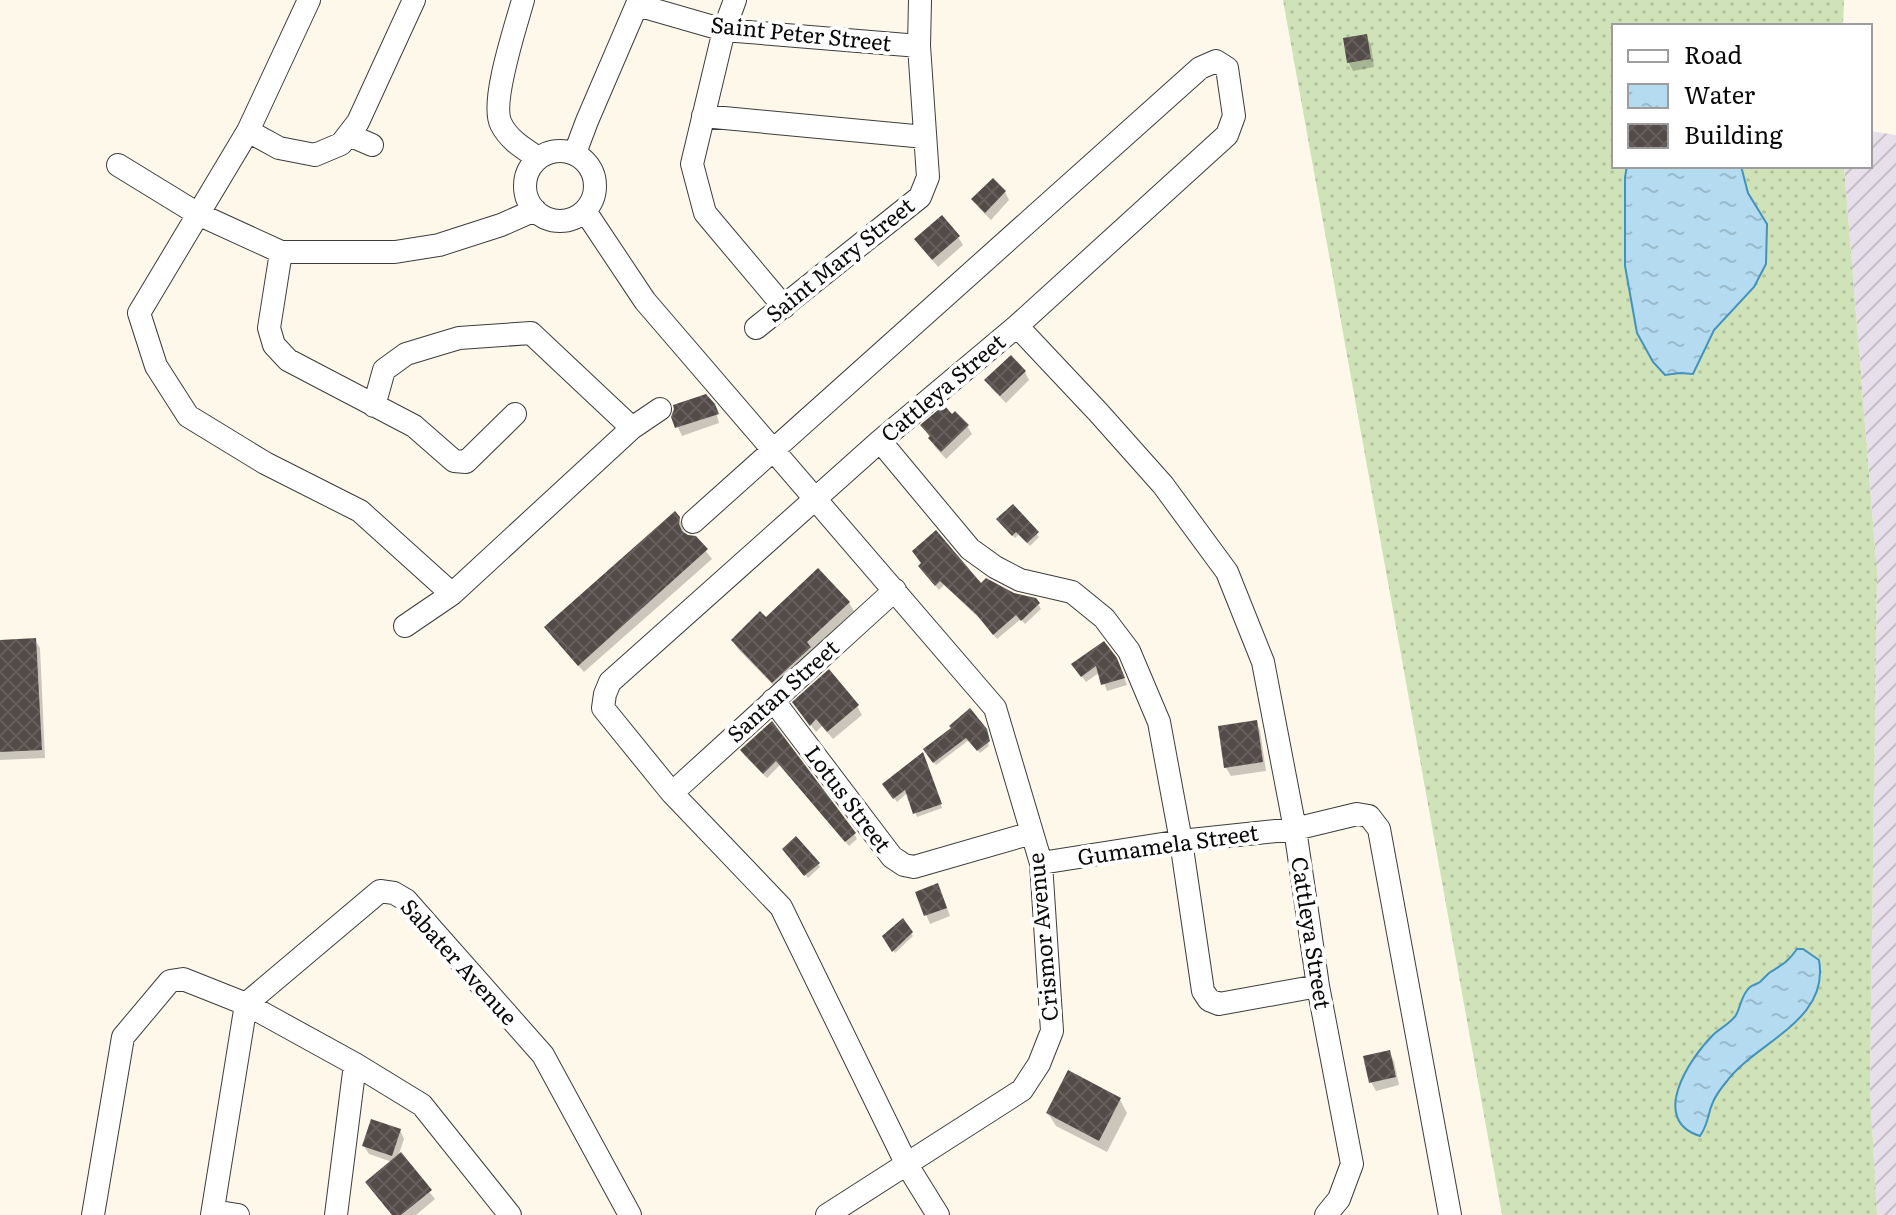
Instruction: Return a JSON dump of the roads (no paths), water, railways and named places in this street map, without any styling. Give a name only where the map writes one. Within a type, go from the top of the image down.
[{"type":"street","points":[[309,0],[248,131],[139,313],[156,366],[188,416],[265,463],[360,511],[452,594]]},
{"type":"street","points":[[248,131],[279,148],[315,155],[341,144],[358,122],[414,0]]},
{"type":"street","points":[[523,0],[502,79],[499,122],[511,140],[538,158]]},
{"type":"street","points":[[735,0],[724,30],[692,164],[705,213],[784,307]]},
{"type":"street","name":"Saint Mary Street","points":[[756,328],[920,197],[928,177],[919,46],[920,0]]},
{"type":"street","points":[[575,153],[638,3]]},
{"type":"street","name":"Saint Peter Street","points":[[638,3],[724,30],[919,46]]},
{"type":"street","points":[[693,522],[1200,68],[1216,61],[1227,68],[1234,116],[1227,135],[1017,326]]},
{"type":"street","points":[[703,116],[925,137]]},
{"type":"street","points":[[349,135],[372,145]]},
{"type":"street","points":[[555,151],[575,153],[588,163],[595,179],[594,196],[585,211],[576,217],[554,221],[535,210],[529,201],[525,190],[526,178],[538,158],[555,151]]},
{"type":"street","points":[[118,165],[198,214],[281,252],[395,252],[439,245],[501,225],[535,210]]},
{"type":"street","name":"Crismor Avenue","points":[[585,211],[645,301],[995,708],[1041,863],[1052,1031],[1039,1064],[1022,1090],[827,1215]]},
{"type":"street","points":[[281,252],[269,328],[274,345],[288,360],[414,426],[454,461],[466,462],[515,414]]},
{"type":"street","name":"Cattleya Street","points":[[938,1215],[907,1165],[781,907],[672,793],[603,708],[610,682],[880,441],[1017,326],[1163,485],[1227,572],[1263,662],[1295,829],[1318,986],[1352,1164],[1339,1199],[1326,1215]]},
{"type":"street","points":[[374,406],[384,370],[406,354],[459,338],[531,333],[632,428]]},
{"type":"street","points":[[405,626],[452,594],[632,428],[660,409]]},
{"type":"street","points":[[880,441],[970,549],[1020,580],[1072,592],[1104,618],[1129,651],[1159,722],[1181,841],[1203,991],[1209,1000],[1219,1004],[1318,986]]},
{"type":"street","name":"Santan Street","points":[[672,793],[895,590]]},
{"type":"street","name":"Lotus Street","points":[[773,700],[892,857],[904,865],[914,867],[1032,833]]},
{"type":"street","name":"Gumamela Street","points":[[1041,863],[1181,841],[1295,829],[1357,814],[1369,816],[1379,829],[1450,1215]]},
{"type":"street","name":"Sabater Avenue","points":[[246,1004],[380,891],[394,893],[406,900],[543,1055],[630,1215]]},
{"type":"street","points":[[93,1215],[123,1037],[170,981],[183,979],[246,1004],[422,1105],[510,1215]]},
{"type":"street","points":[[238,1215],[213,1213],[246,1004]]},
{"type":"street","points":[[336,1215],[355,1064]]},
{"type":"water","points":[[1627,168],[1742,168],[1748,193],[1767,224],[1766,264],[1754,287],[1714,330],[1693,374],[1665,375],[1653,362],[1637,333],[1625,266]]},
{"type":"water","points":[[1797,949],[1803,949],[1819,960],[1819,981],[1813,999],[1788,1029],[1727,1081],[1714,1099],[1700,1136],[1685,1128],[1677,1117],[1675,1103],[1685,1073],[1703,1046],[1734,1018],[1747,990],[1784,963]]}]
